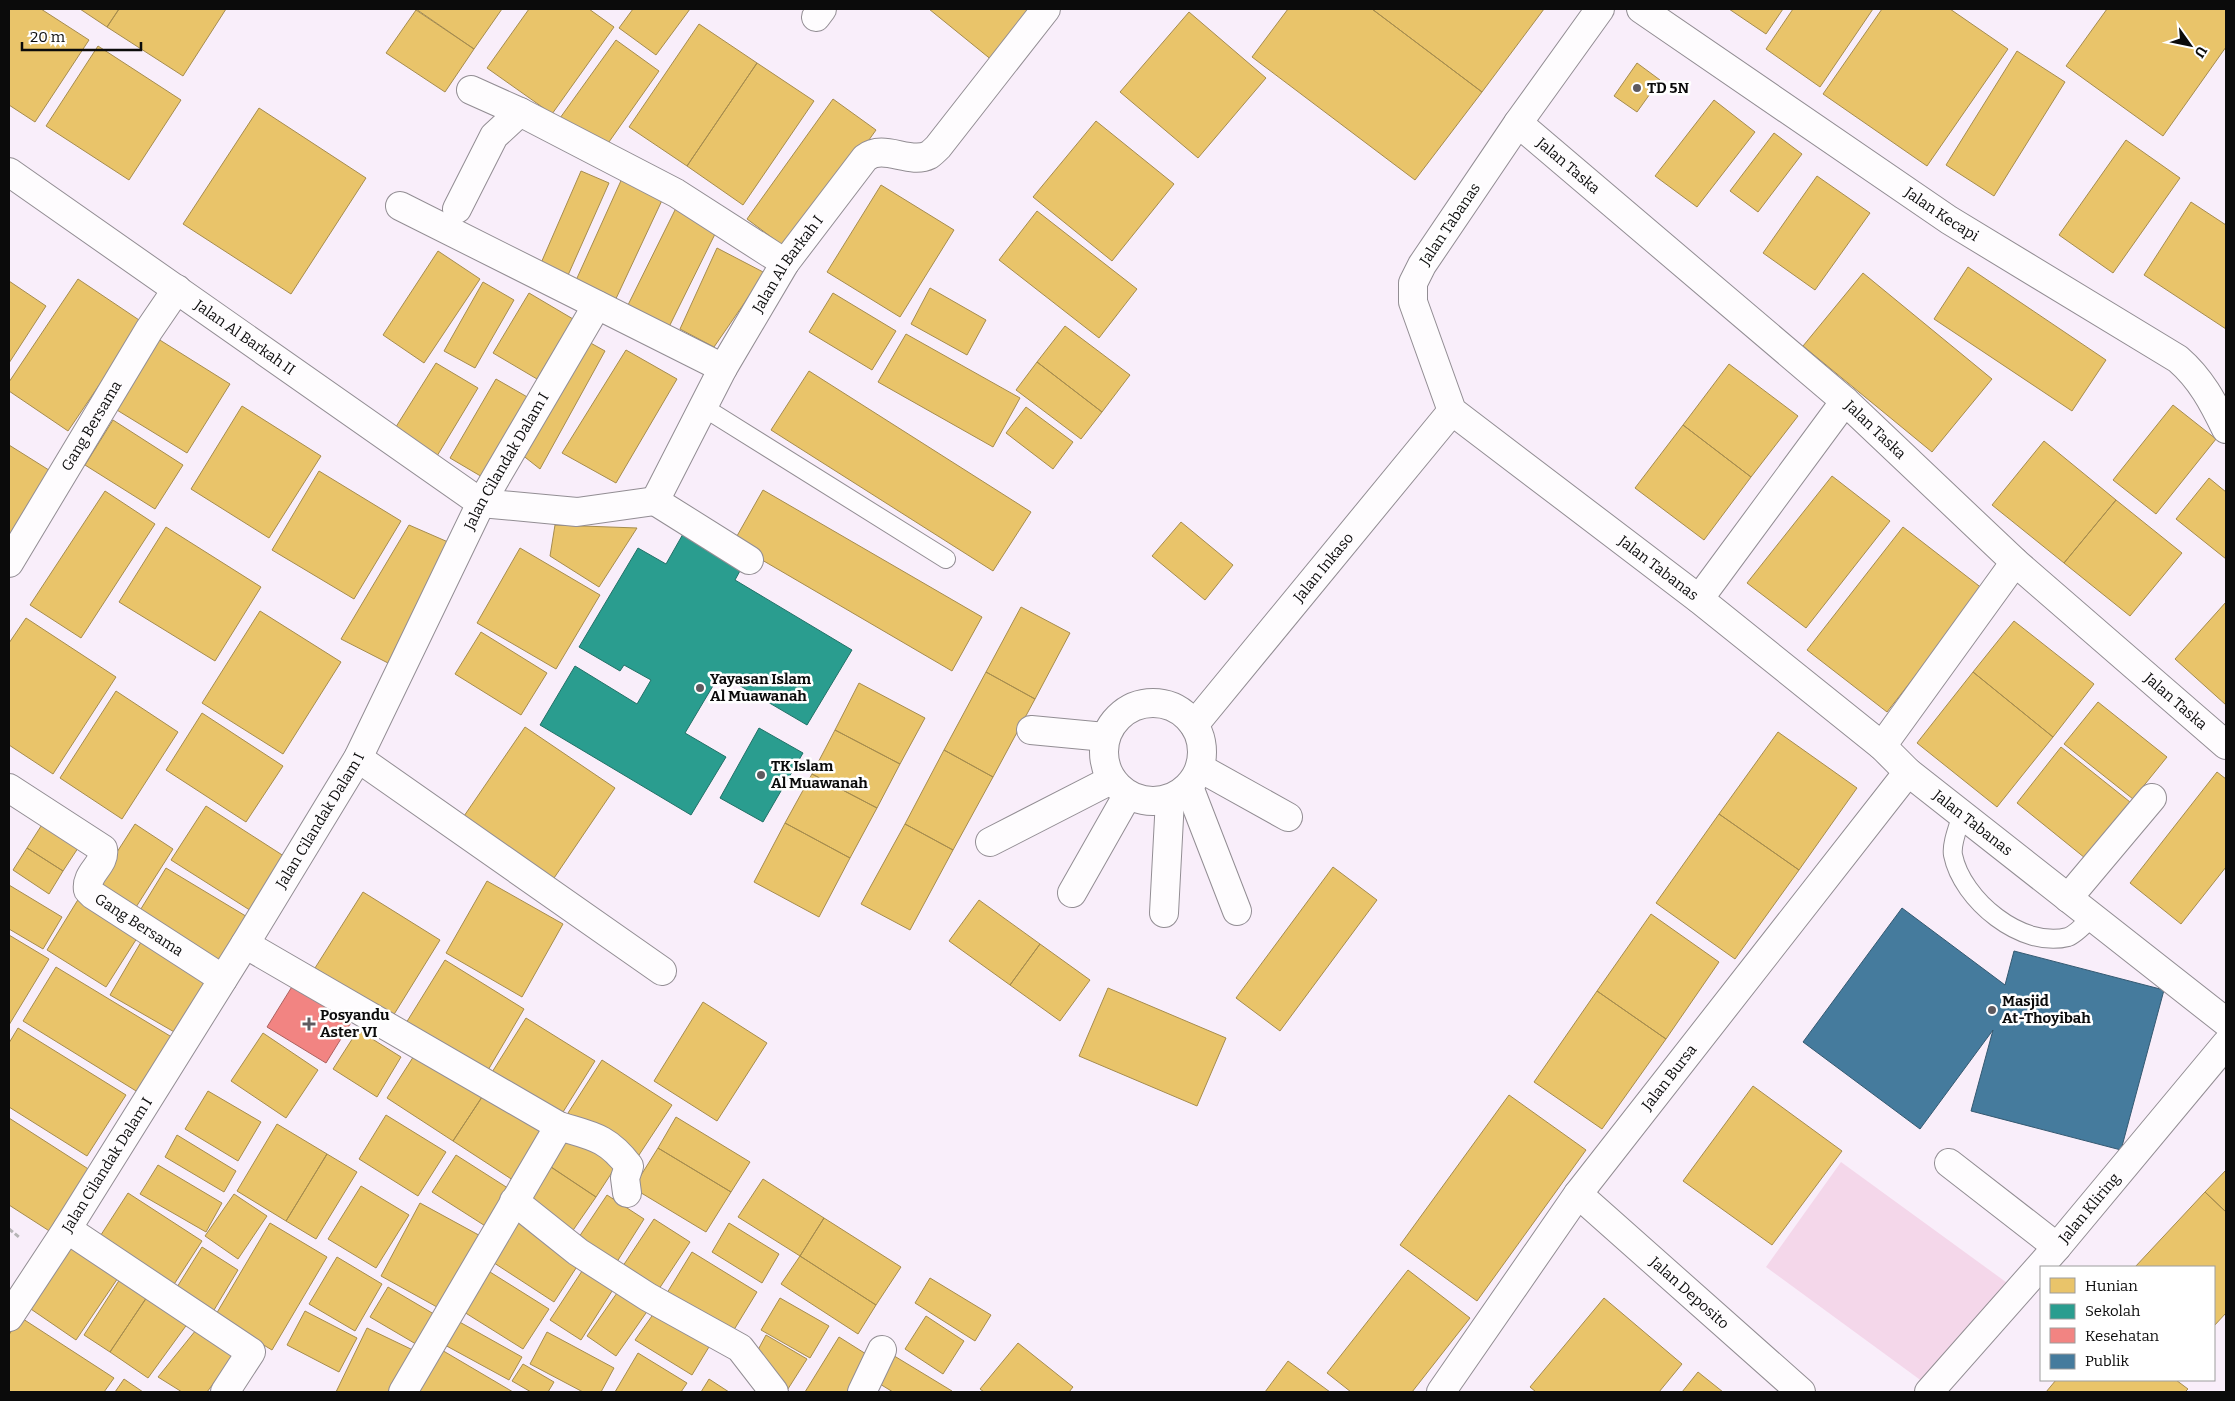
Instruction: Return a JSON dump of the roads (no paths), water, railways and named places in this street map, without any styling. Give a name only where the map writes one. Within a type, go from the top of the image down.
[{"type":"street","name":"Jalan Al Barkah I","points":[[655,501],[723,368],[785,263],[870,154],[879,152],[918,157],[928,156],[938,147],[1046,9]]},
{"type":"street","name":"Jalan Tabanas","points":[[1600,9],[1518,123],[1427,257],[1413,283],[1413,302],[1452,411],[1700,598],[1882,746],[1908,772],[2226,1022]]},
{"type":"street","name":"Jalan Kecapi","points":[[1641,9],[1949,220],[2178,359],[2193,372],[2207,391],[2226,429]]},
{"type":"street","points":[[471,90],[520,112],[676,194],[785,263]]},
{"type":"street","points":[[457,209],[494,136],[520,112]]},
{"type":"street","name":"Jalan Taska","points":[[1518,123],[1844,400],[2015,562],[2226,745]]},
{"type":"street","name":"Jalan Al Barkah II","points":[[9,172],[481,503]]},
{"type":"street","points":[[400,206],[723,368]]},
{"type":"street","name":"Gang Bersama","points":[[9,564],[149,330],[177,289]]},
{"type":"street","name":"Jalan Cilandak Dalam I","points":[[9,1317],[67,1229],[358,758],[481,503],[597,305]]},
{"type":"street","points":[[1700,598],[1844,400]]},
{"type":"street","name":"Jalan Inkaso","points":[[1194,725],[1452,411]]},
{"type":"street","points":[[481,503],[577,512],[655,501],[748,560]]},
{"type":"street","points":[[1882,746],[2015,562]]},
{"type":"street","points":[[1164,913],[1186,785],[1202,745],[1194,725],[1178,710],[1157,703],[1135,706],[1117,718],[1105,737],[1104,759],[1119,788],[1148,802],[1186,785],[1288,817]]},
{"type":"street","points":[[1031,730],[1105,737]]},
{"type":"street","points":[[358,758],[662,971]]},
{"type":"street","name":"Jalan Bursa","points":[[1441,1392],[1578,1194],[1908,772]]},
{"type":"street","points":[[1186,785],[1237,911]]},
{"type":"street","name":"Gang Bersama","points":[[9,788],[103,849],[103,856],[88,880],[88,890],[93,895],[223,978]]},
{"type":"street","points":[[990,842],[1119,788]]},
{"type":"street","points":[[1072,893],[1119,788]]},
{"type":"street","points":[[2068,898],[2152,798]]},
{"type":"street","points":[[244,944],[559,1126],[601,1139],[616,1149],[628,1166],[625,1178],[627,1193]]},
{"type":"street","name":"Jalan Kliring","points":[[1929,1392],[2056,1247],[2226,1044]]},
{"type":"street","points":[[403,1392],[559,1126]]},
{"type":"street","points":[[1949,1163],[2056,1247]]},
{"type":"street","name":"Jalan Deposito","points":[[1578,1194],[1801,1392]]},
{"type":"street","points":[[514,1201],[578,1252],[648,1297],[740,1348],[774,1392]]},
{"type":"street","points":[[67,1229],[251,1352],[225,1392]]},
{"type":"street","points":[[862,1392],[882,1350]]},
{"type":"lane","points":[[703,407],[946,558]]},
{"type":"lane","points":[[1962,814],[1952,854],[1965,885],[1994,917],[2038,939],[2070,936],[2092,917]]},
{"type":"place","name":"TD 5N","points":[[1637,88]]},
{"type":"place","name":"Yayasan Islam Al Muawanah","points":[[700,688]]},
{"type":"place","name":"TK Islam Al Muawanah","points":[[761,775]]},
{"type":"place","name":"Masjid At-Thoyibah","points":[[1992,1010]]},
{"type":"place","name":"Posyandu Aster VI","points":[[309,1024]]}]
